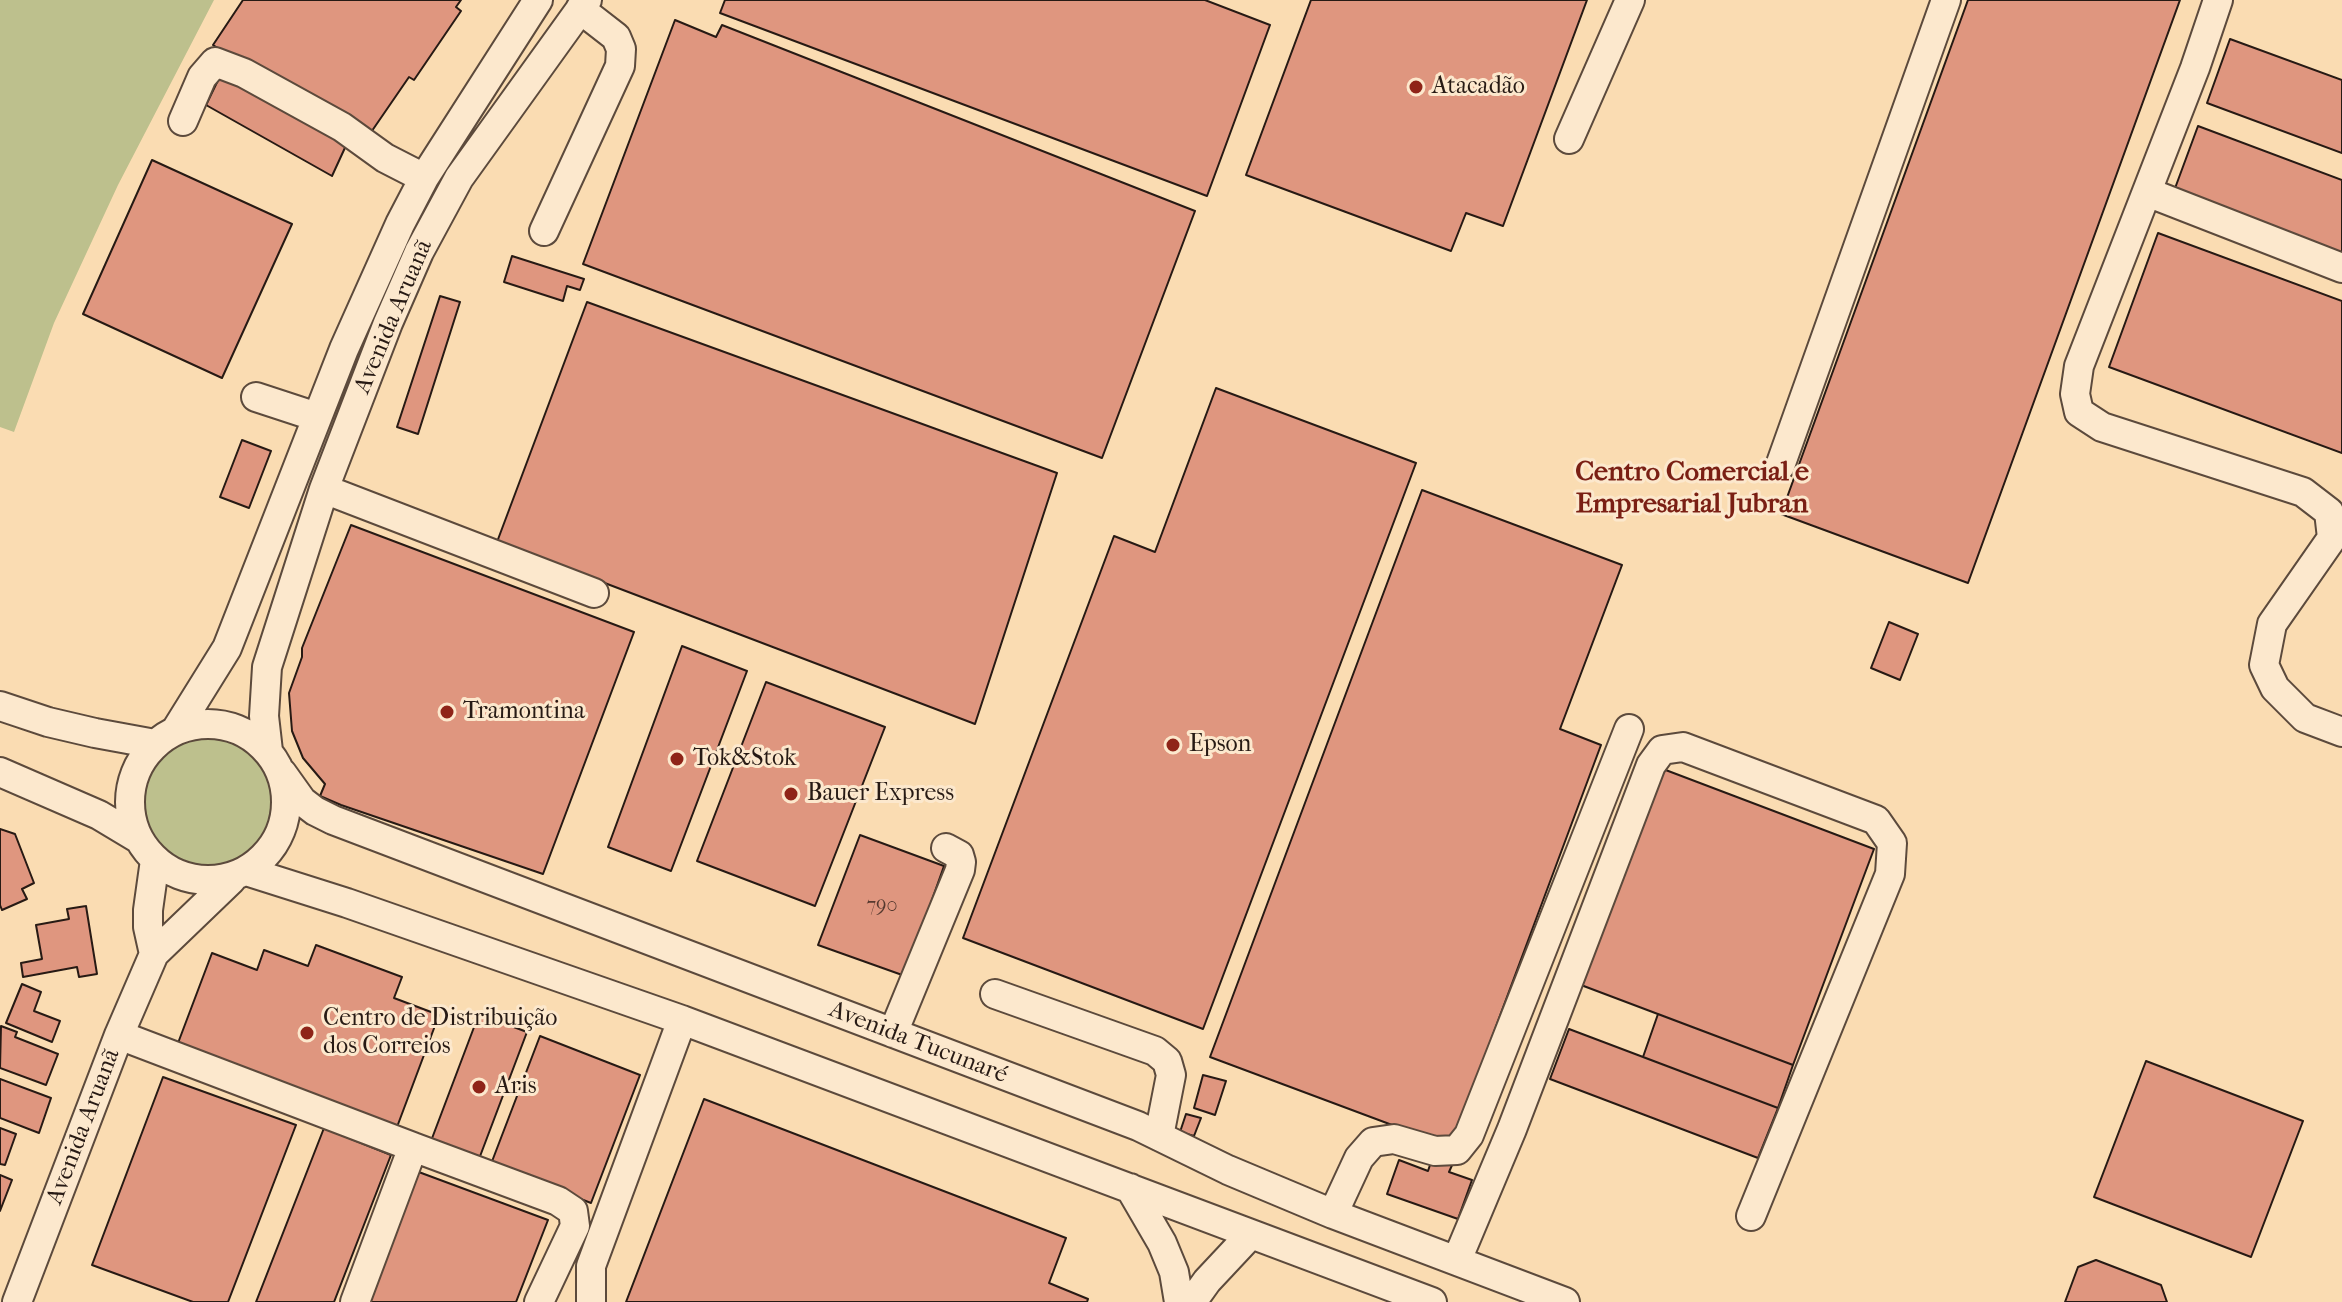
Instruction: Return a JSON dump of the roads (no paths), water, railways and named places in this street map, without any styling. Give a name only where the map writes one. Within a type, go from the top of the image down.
[{"type":"street","name":"Avenida Aruanã","points":[[166,737],[227,648],[350,335],[400,224],[424,178],[538,0]]},
{"type":"street","points":[[1569,139],[1630,0]]},
{"type":"street","points":[[1780,466],[1946,0]]},
{"type":"street","points":[[2218,0],[2195,68],[2079,366],[2075,394],[2079,412],[2102,427],[2303,492],[2329,512],[2332,538],[2272,624],[2264,665],[2275,688],[2305,718],[2342,732]]},
{"type":"street","name":"Avenida Aruanã","points":[[275,762],[264,716],[267,667],[324,489],[388,323],[419,252],[459,178],[584,4]]},
{"type":"street","points":[[544,231],[620,66],[621,49],[616,37],[584,4]]},
{"type":"street","points":[[183,121],[202,77],[215,62],[244,73],[342,127],[385,158],[424,178]]},
{"type":"street","points":[[2147,192],[2342,268]]},
{"type":"street","points":[[256,397],[317,417]]},
{"type":"street","points":[[324,489],[594,593]]},
{"type":"street","points":[[227,648],[267,667]]},
{"type":"street","points":[[0,706],[95,733],[166,737]]},
{"type":"street","points":[[0,772],[99,815],[147,850],[177,875],[203,882],[238,875],[254,867],[272,848],[284,824],[287,798],[275,762],[249,734],[226,725],[201,723],[166,737],[139,764],[131,788],[130,814],[147,850],[148,927],[154,954]]},
{"type":"street","points":[[1333,1214],[1359,1158],[1373,1142],[1394,1139],[1435,1151],[1457,1150],[1469,1135],[1629,729]]},
{"type":"street","points":[[1457,1260],[1512,1129],[1651,765],[1662,750],[1683,747],[1876,820],[1892,843],[1890,874],[1751,1216]]},
{"type":"street","name":"Avenida Tucunaré","points":[[275,762],[302,801],[333,820],[1138,1126],[1228,1170],[1333,1214],[1565,1302]]},
{"type":"street","points":[[893,1033],[960,870],[959,855],[946,848]]},
{"type":"street","name":"Avenida Aruanã","points":[[17,1302],[119,1035],[154,954],[238,875]]},
{"type":"street","points":[[238,875],[362,908],[682,1020],[1432,1302]]},
{"type":"street","points":[[995,994],[1155,1051],[1167,1061],[1171,1075],[1159,1136]]},
{"type":"street","points":[[591,1302],[591,1266],[682,1020]]},
{"type":"street","points":[[119,1035],[558,1201],[573,1211],[575,1226],[539,1302]]},
{"type":"street","points":[[355,1302],[413,1147]]},
{"type":"street","points":[[1130,1188],[1162,1243],[1174,1272],[1179,1302]]},
{"type":"street","points":[[1192,1302],[1207,1281],[1251,1234]]},
{"type":"place","name":"Atacadão","points":[[1416,87]]},
{"type":"place","name":"Tramontina","points":[[447,712]]},
{"type":"place","name":"Epson","points":[[1173,745]]},
{"type":"place","name":"Tok&Stok","points":[[677,759]]},
{"type":"place","name":"Bauer Express","points":[[791,794]]},
{"type":"place","name":"Centro de Distribuição dos Correios","points":[[307,1033]]},
{"type":"place","name":"Aris","points":[[479,1087]]},
{"type":"district","name":"Centro Comercial e Empresarial Jubran","points":[[1692,489]]}]
